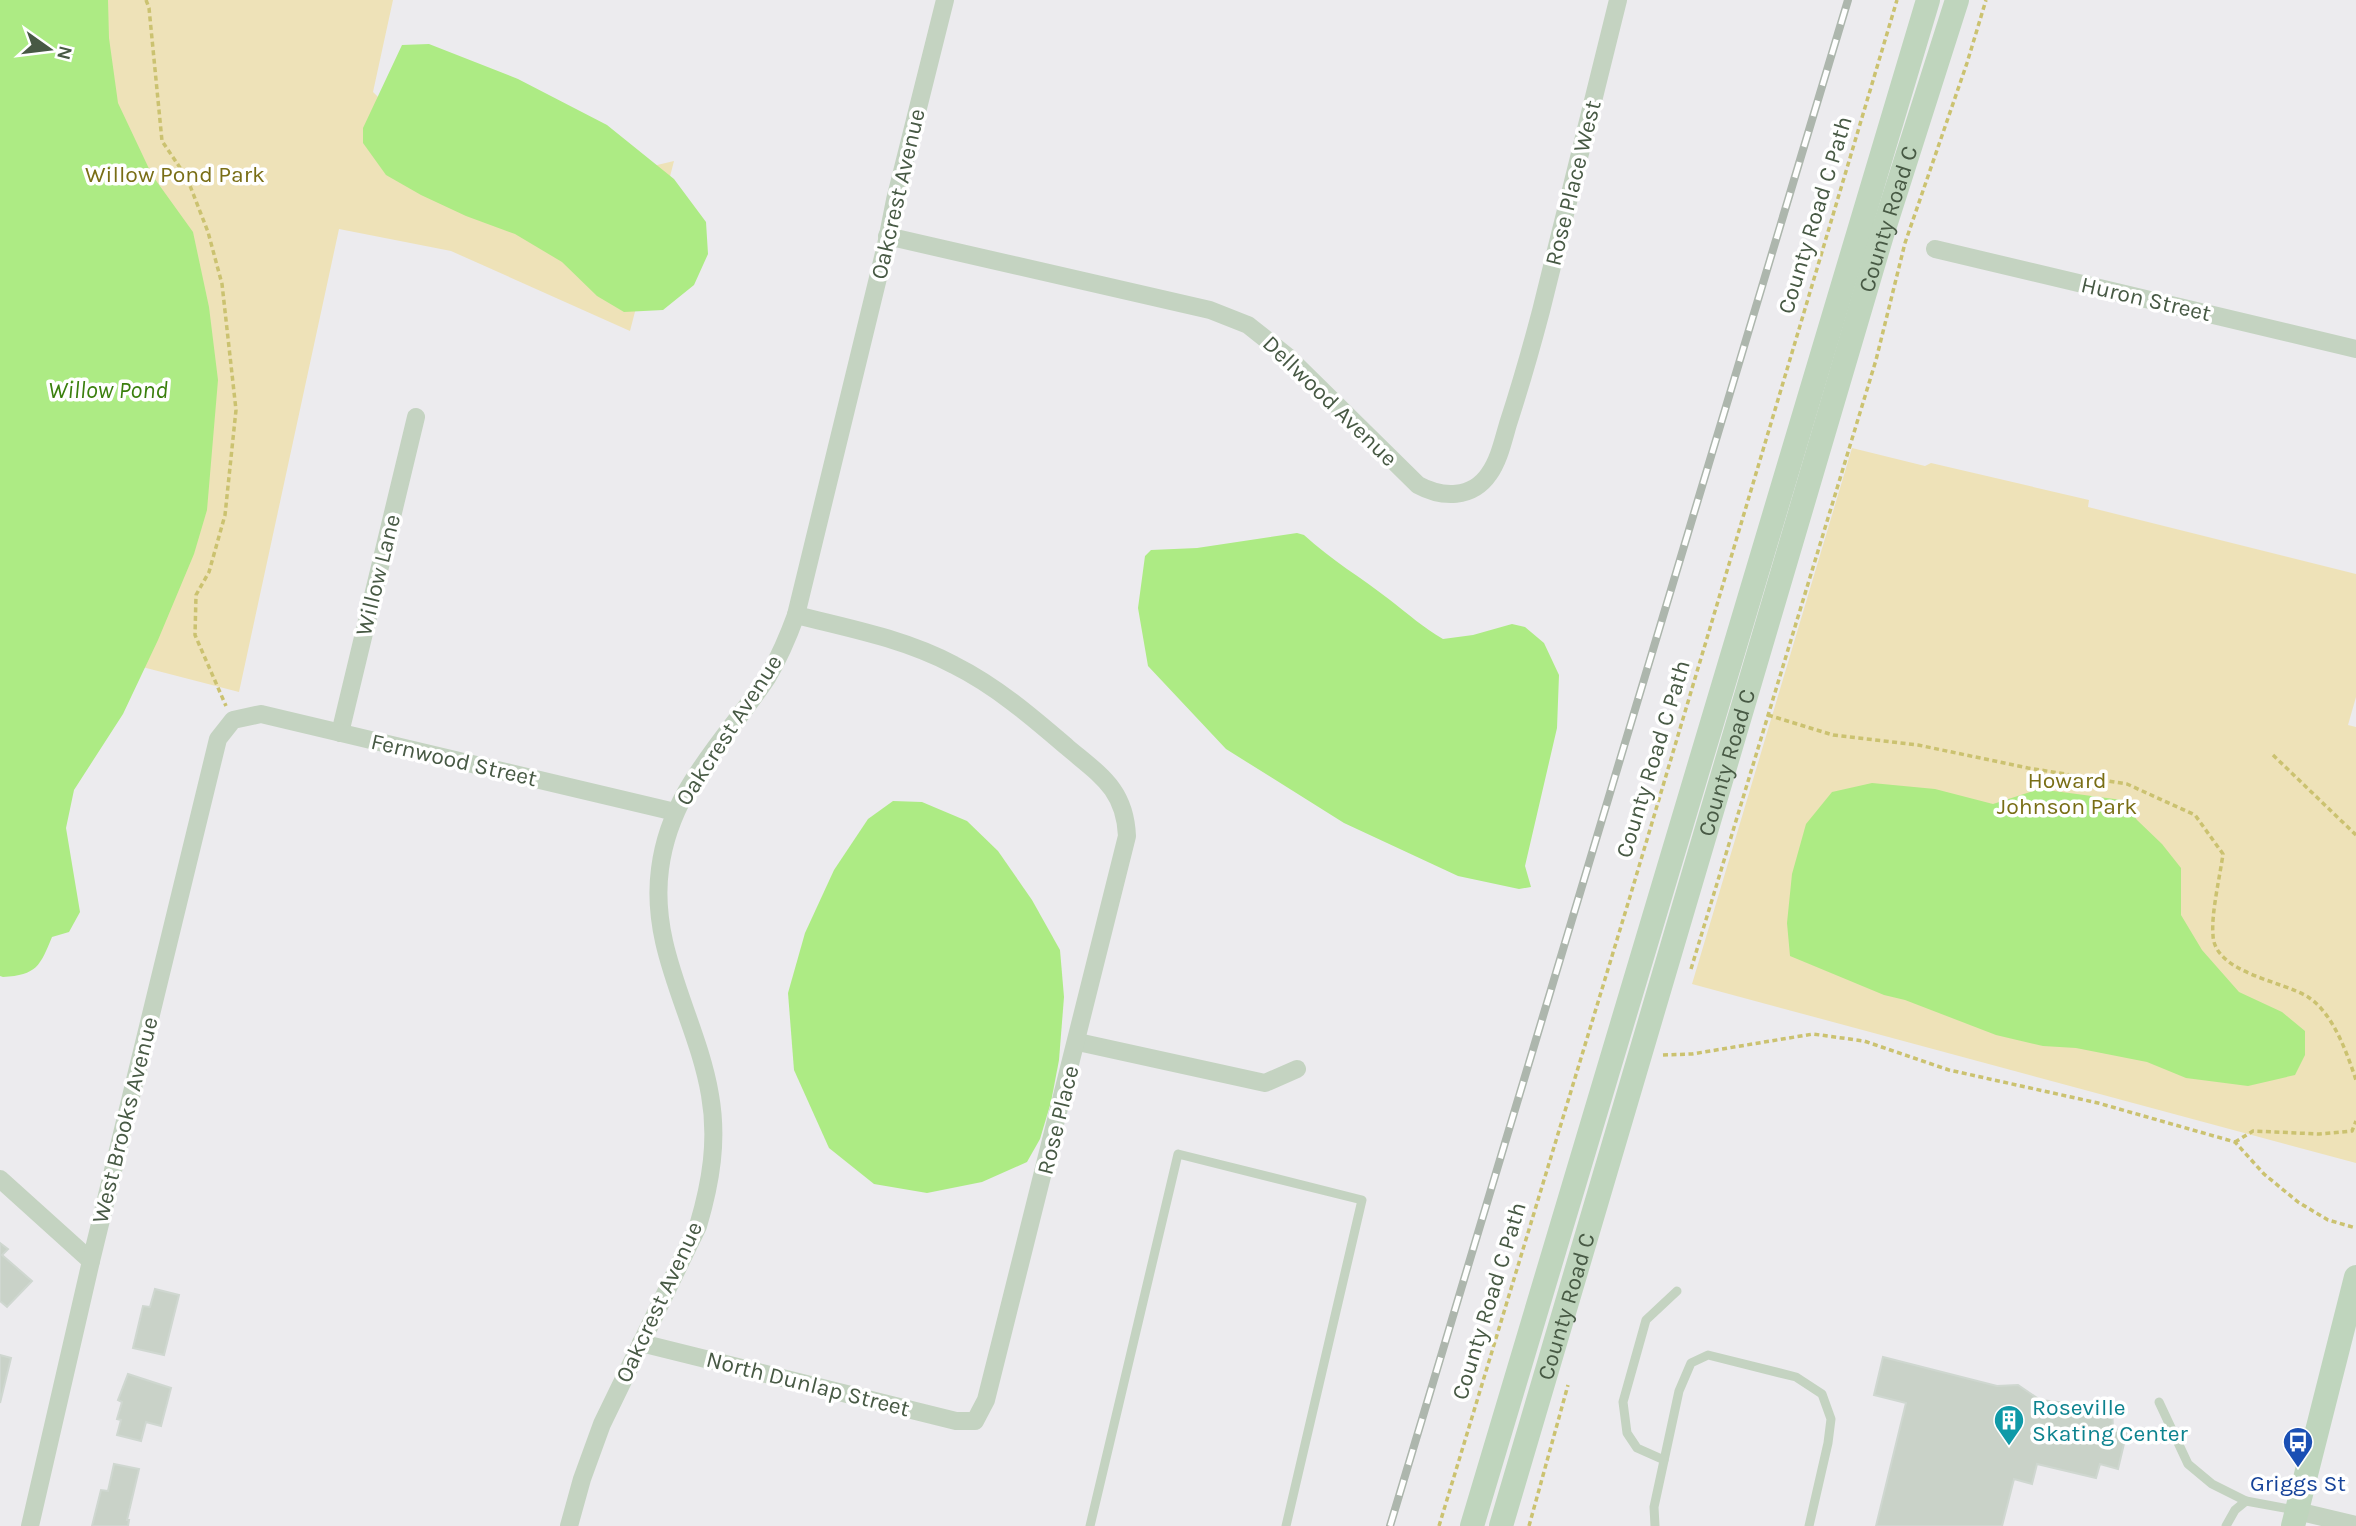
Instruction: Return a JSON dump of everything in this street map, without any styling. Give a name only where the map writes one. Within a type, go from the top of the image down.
[{"type":"main road","name":"County Road C","points":[[1472,1526],[1928,0]]},
{"type":"main road","name":"County Road C","points":[[1502,1526],[1874,261],[1957,0]]},
{"type":"main road","points":[[2295,1518],[2356,1277]]},
{"type":"street","name":"Oakcrest Avenue","points":[[569,1526],[602,1424],[698,1226],[708,1193],[713,1161],[714,1127],[710,1094],[661,932],[658,900],[666,839],[675,812],[696,773],[768,676],[796,615],[945,0]]},
{"type":"street","name":"Rose Place West","points":[[1527,366],[1618,0]]},
{"type":"street","name":"Dellwood Avenue","points":[[887,236],[1210,310],[1248,325],[1287,356],[1413,481],[1432,493],[1464,493],[1489,475],[1498,457],[1527,366]]},
{"type":"street","name":"Huron Street","points":[[1935,249],[2356,349]]},
{"type":"street","name":"Willow Lane","points":[[340,733],[416,417]]},
{"type":"street","name":"Rose Place","points":[[796,615],[911,646],[954,665],[994,688],[1110,784],[1126,815],[1127,836],[1077,1042],[986,1400],[975,1421]]},
{"type":"street","name":"Fernwood Street","points":[[233,720],[261,714],[675,812]]},
{"type":"street","name":"West Brooks Avenue","points":[[30,1526],[91,1261],[218,739],[233,720]]},
{"type":"street","points":[[1077,1042],[1265,1083],[1297,1069]]},
{"type":"street","points":[[0,1179],[91,1261]]},
{"type":"street","name":"North Dunlap Street","points":[[641,1343],[956,1421],[975,1421]]},
{"type":"street","points":[[2295,1518],[2356,1525]]},
{"type":"lane","points":[[1090,1526],[1178,1154],[1362,1200],[1286,1526]]},
{"type":"lane","points":[[1664,1460],[1637,1448],[1626,1433],[1623,1402],[1646,1320],[1677,1291]]},
{"type":"lane","points":[[1655,1526],[1654,1507],[1679,1391],[1691,1363],[1707,1355],[1796,1377],[1822,1394],[1831,1419],[1809,1526]]},
{"type":"lane","points":[[2159,1402],[2188,1464],[2212,1485],[2246,1501],[2295,1518]]},
{"type":"lane","points":[[2226,1526],[2235,1510],[2246,1501]]},
{"type":"path","points":[[146,0],[162,141],[187,178],[208,232],[222,284],[236,410],[225,515],[209,572],[196,595],[195,635],[233,720]]},
{"type":"path","name":"County Road C Path","points":[[1439,1526],[1897,0]]},
{"type":"path","points":[[1688,978],[1876,360],[1905,243],[1986,0]]},
{"type":"path","points":[[1768,715],[1833,735],[1918,745],[2028,768],[2127,784],[2195,815],[2223,854],[2212,936],[2220,955],[2258,977],[2308,997],[2328,1017],[2356,1080]]},
{"type":"path","points":[[2273,755],[2356,835]]},
{"type":"path","points":[[1663,1055],[1692,1054],[1813,1034],[1864,1041],[1949,1070],[2098,1103],[2235,1142],[2264,1174],[2298,1202],[2328,1220],[2356,1228]]},
{"type":"path","points":[[1660,1065],[1667,1043]]},
{"type":"path","points":[[2235,1142],[2253,1131],[2319,1134],[2352,1131],[2356,1121]]},
{"type":"path","points":[[1529,1526],[1569,1382]]},
{"type":"green space","name":"Willow Pond Park","points":[[0,0],[393,0],[373,92],[413,131],[590,181],[674,161],[630,331],[451,251],[339,229],[239,692],[65,647]]},
{"type":"green space","name":"Howard Johnson Park","points":[[1852,448],[1925,466],[1931,463],[2089,500],[2088,507],[2356,574],[2356,697],[2348,725],[2356,727],[2356,1163],[1692,984]]},
{"type":"water","name":"Willow Pond","points":[[0,0],[108,0],[109,38],[118,103],[152,175],[193,232],[209,307],[218,380],[207,510],[194,554],[123,714],[74,790],[66,828],[80,912],[69,932],[52,937],[36,967],[23,974],[3,977],[0,976]]},
{"type":"water","points":[[429,44],[518,79],[607,125],[674,179],[706,222],[708,254],[694,285],[663,310],[624,312],[597,296],[562,262],[515,234],[466,216],[386,175],[363,143],[363,128],[402,45]]},
{"type":"water","points":[[1297,533],[1304,535],[1443,639],[1473,635],[1512,624],[1525,627],[1544,643],[1559,675],[1557,728],[1525,866],[1531,887],[1519,889],[1458,876],[1344,823],[1226,749],[1148,666],[1138,608],[1145,556],[1151,550],[1197,548]]},
{"type":"water","points":[[1872,783],[1935,789],[1993,804],[2039,789],[2122,800],[2181,868],[2181,915],[2202,950],[2239,992],[2282,1012],[2305,1031],[2305,1055],[2295,1075],[2248,1086],[2186,1078],[2147,1062],[2076,1048],[2043,1046],[1996,1035],[1905,1000],[1884,995],[1790,956],[1787,923],[1792,874],[1806,824],[1832,792]]},
{"type":"water","points":[[893,801],[922,802],[967,821],[998,851],[1032,900],[1060,950],[1064,997],[1059,1060],[1040,1139],[1027,1162],[982,1182],[927,1193],[874,1184],[829,1148],[794,1070],[788,993],[805,933],[834,870],[868,819]]},
{"type":"building","points":[[0,1243],[8,1249],[2,1255],[32,1281],[7,1307],[0,1301]]},
{"type":"building","points":[[155,1289],[179,1295],[164,1355],[133,1348],[143,1306],[150,1307]]},
{"type":"building","points":[[0,1355],[11,1358],[0,1403]]},
{"type":"building","name":"Roseville Skating Center","points":[[1883,1357],[1997,1386],[2018,1385],[2040,1400],[2112,1408],[2113,1429],[2127,1431],[2118,1469],[2100,1464],[2096,1478],[2037,1464],[2032,1484],[2014,1479],[2002,1526],[1876,1526],[1906,1403],[1874,1395]]},
{"type":"building","points":[[128,1374],[171,1388],[161,1426],[146,1422],[141,1441],[117,1435],[121,1420],[117,1419],[122,1402],[118,1400]]},
{"type":"building","points":[[114,1464],[139,1469],[127,1520],[128,1526],[92,1526],[101,1490],[108,1491]]},
{"type":"railway","points":[[1390,1526],[1848,0]]},
{"type":"place","name":"Roseville Skating Center","points":[[2009,1447]]},
{"type":"place","name":"Griggs St","points":[[2298,1469]]}]
